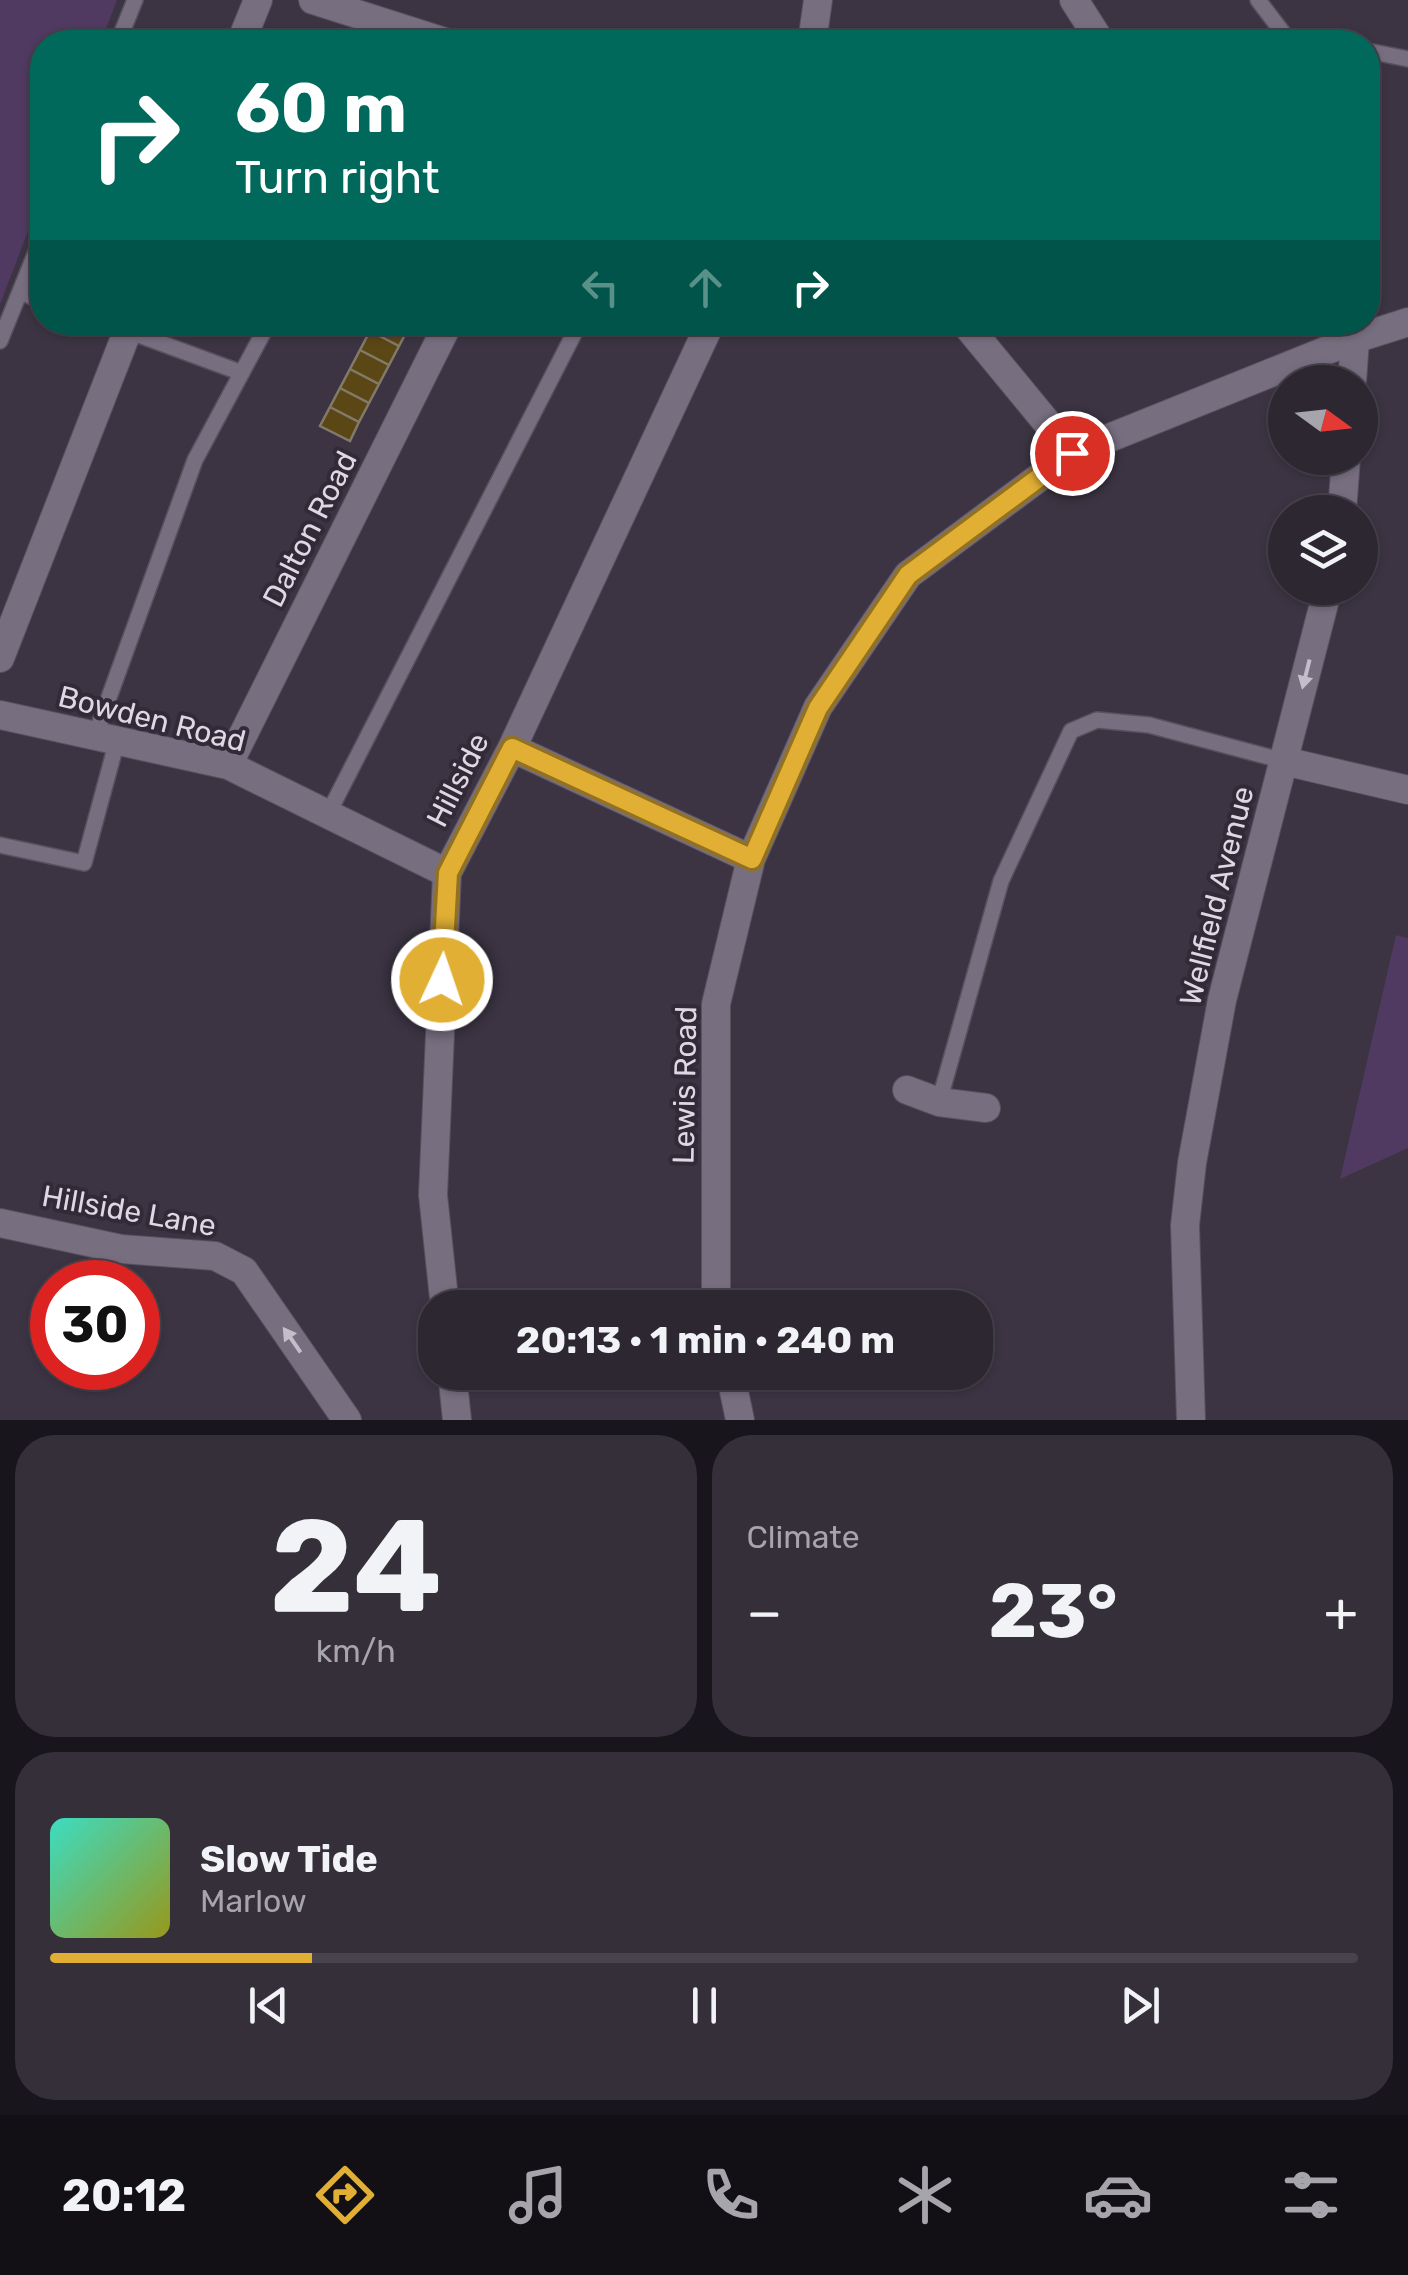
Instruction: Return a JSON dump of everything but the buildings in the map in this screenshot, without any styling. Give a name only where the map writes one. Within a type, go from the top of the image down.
[{"type":"street","points":[[247,30],[258,0]]},
{"type":"street","points":[[313,0],[397,30]]},
{"type":"street","points":[[814,30],[818,0]]},
{"type":"street","points":[[1074,0],[1093,30]]},
{"type":"street","name":"Lewis Road","points":[[1380,326],[1408,322]]},
{"type":"street","points":[[0,658],[127,335]]},
{"type":"street","name":"Dalton Road","points":[[228,765],[443,335]]},
{"type":"street","name":"Hillside","points":[[443,1290],[432,1195],[448,873],[512,748],[706,335]]},
{"type":"street","points":[[975,335],[1072,453]]},
{"type":"street","name":"Lewis Road","points":[[716,1290],[716,1004],[752,859],[818,708],[908,575],[1072,453],[1343,335]]},
{"type":"street","points":[[1352,335],[1352,365]]},
{"type":"street","points":[[1324,605],[1284,761],[1408,790]]},
{"type":"street","name":"Bowden Road","points":[[0,716],[228,765],[448,873]]},
{"type":"street","points":[[512,748],[752,859]]},
{"type":"street","name":"Wellfield Avenue","points":[[1191,1420],[1186,1225],[1192,1163],[1222,1000],[1284,761]]},
{"type":"street","points":[[907,1090],[939,1102],[986,1108]]},
{"type":"street","name":"Hillside Lane","points":[[0,1224],[121,1249],[215,1256],[244,1271],[348,1420]]},
{"type":"street","points":[[454,1390],[457,1420]]},
{"type":"street","points":[[734,1390],[740,1420]]},
{"type":"lane","points":[[123,30],[135,0]]},
{"type":"lane","points":[[1258,0],[1281,30]]},
{"type":"lane","points":[[1380,53],[1408,59]]},
{"type":"lane","points":[[0,340],[30,268]]},
{"type":"lane","points":[[21,292],[30,296]]},
{"type":"lane","points":[[149,335],[242,373]]},
{"type":"lane","points":[[0,845],[84,863],[106,739],[195,460],[262,335]]},
{"type":"lane","points":[[328,814],[573,335]]},
{"type":"lane","name":"Wellfield Avenue","points":[[939,1102],[1001,881],[1071,731],[1097,720],[1149,725],[1284,761]]},
{"type":"shaded area","points":[[0,0],[117,0],[106,30],[30,30],[30,226],[0,304]]},
{"type":"shaded area","points":[[1396,935],[1408,938],[1408,1148],[1340,1179]]},
{"type":"route","points":[[442,980],[448,873],[512,748],[752,859],[818,708],[908,575],[1072,453]]}]
